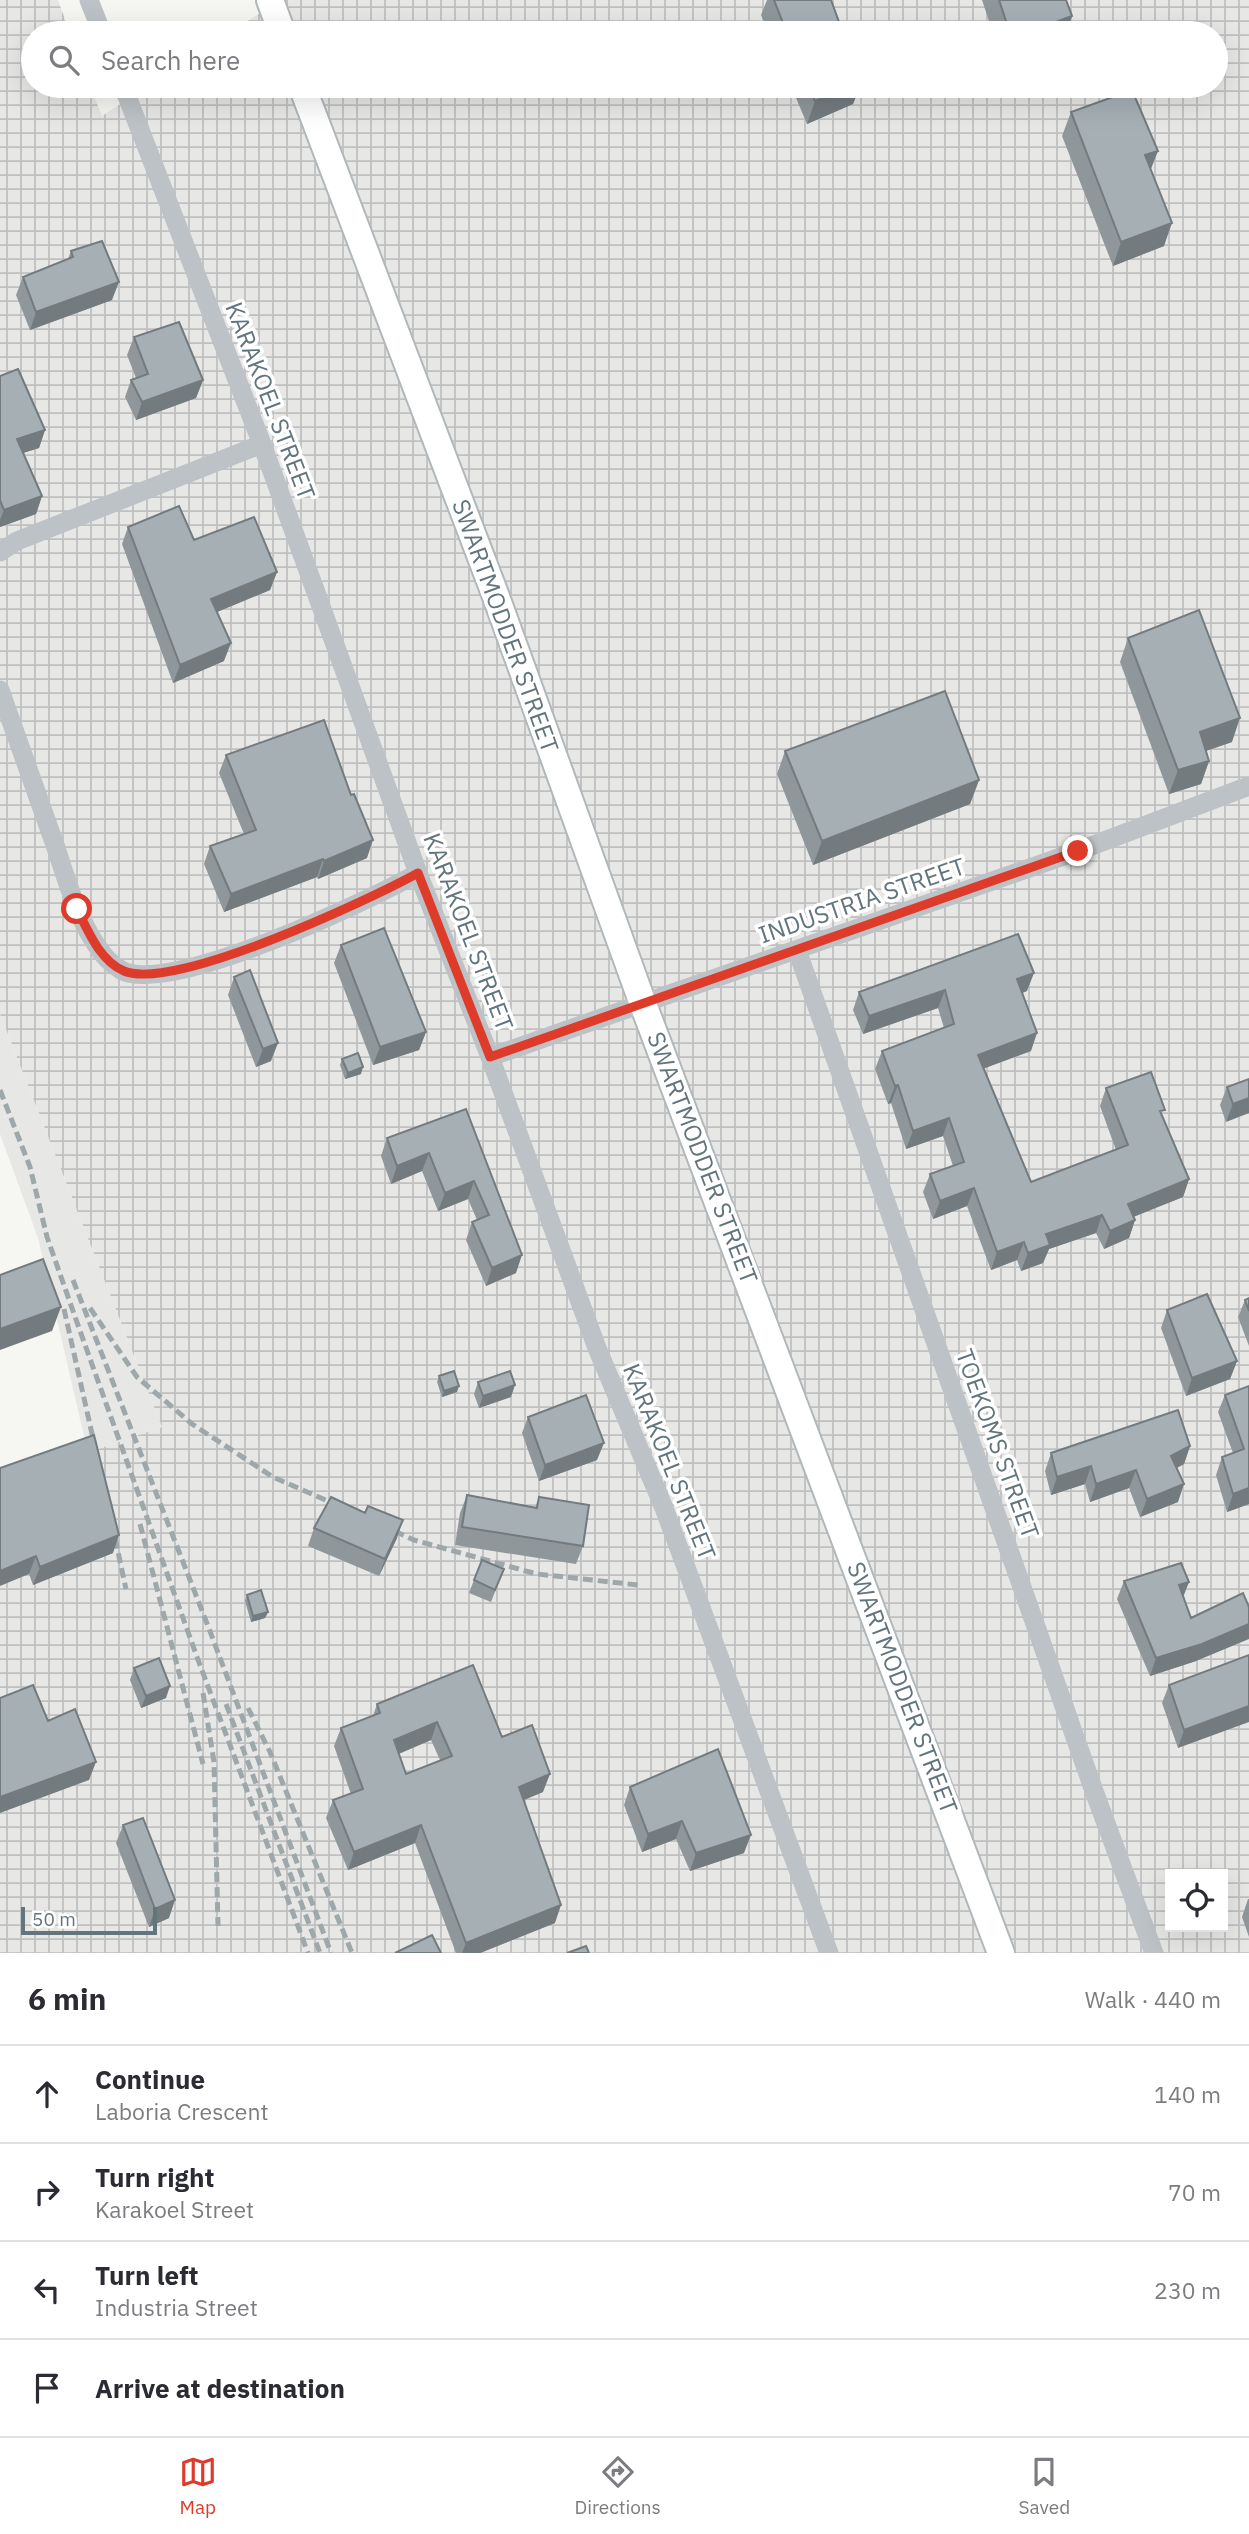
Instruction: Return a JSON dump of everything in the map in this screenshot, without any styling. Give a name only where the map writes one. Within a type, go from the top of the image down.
[{"type":"main road","points":[[270,0],[278,21]]},
{"type":"main road","name":"SWARTMODDER STREET","points":[[307,98],[498,602],[643,1004],[1001,1953]]},
{"type":"street","points":[[89,0],[97,21]]},
{"type":"street","name":"KARAKOEL STREET","points":[[128,98],[262,444],[418,873],[490,1057],[597,1348],[664,1508],[829,1953]]},
{"type":"street","points":[[0,552],[17,541],[262,444]]},
{"type":"street","points":[[0,690],[77,909],[96,945],[121,970],[150,976],[204,965],[386,891],[418,873]]},
{"type":"street","name":"INDUSTRIA STREET","points":[[490,1057],[1078,851],[1249,786]]},
{"type":"street","name":"TOEKOMS STREET","points":[[797,950],[1094,1791],[1154,1953]]},
{"type":"shaded area","points":[[0,0],[58,0],[66,21],[21,21],[21,98],[95,98],[102,116],[130,98],[1228,98],[1228,21],[248,21],[280,0],[1249,0],[1249,1953],[0,1953],[0,1483],[162,1427],[0,1014]]},
{"type":"shaded area","points":[[0,1014],[162,1427],[88,1453],[38,1238],[0,1134]]},
{"type":"building","points":[[774,0],[831,0],[839,21],[782,21]]},
{"type":"building","points":[[999,0],[1066,0],[1072,16],[1058,21],[1006,21]]},
{"type":"building","points":[[1110,98],[1135,98],[1158,151],[1145,155],[1172,223],[1121,242],[1071,112]]},
{"type":"building","points":[[102,241],[119,282],[36,312],[23,277],[73,257],[71,251]]},
{"type":"building","points":[[179,322],[203,380],[142,402],[131,380],[148,374],[134,337]]},
{"type":"building","points":[[18,369],[45,430],[17,439],[42,496],[4,510],[0,500],[0,376]]},
{"type":"building","points":[[179,506],[194,540],[254,517],[277,572],[211,599],[231,643],[180,665],[128,527]]},
{"type":"building","points":[[1199,610],[1240,718],[1200,732],[1209,761],[1178,770],[1128,638]]},
{"type":"building","points":[[945,691],[979,780],[822,841],[785,751]]},
{"type":"building","points":[[324,720],[351,795],[354,794],[373,840],[324,861],[323,859],[231,894],[210,846],[256,830],[226,755]]},
{"type":"building","points":[[384,928],[426,1032],[380,1047],[341,945]]},
{"type":"building","points":[[1018,934],[1034,973],[1017,979],[1037,1033],[978,1055],[1031,1182],[1128,1145],[1106,1088],[1151,1072],[1165,1110],[1160,1111],[1189,1179],[1128,1204],[1135,1220],[1110,1231],[1102,1215],[1046,1234],[1050,1245],[1028,1253],[1024,1242],[997,1252],[974,1188],[940,1201],[930,1174],[964,1162],[949,1118],[913,1131],[898,1085],[895,1086],[882,1051],[954,1024],[945,990],[869,1016],[859,992]]},
{"type":"building","points":[[250,970],[278,1043],[263,1049],[234,977]]},
{"type":"building","points":[[358,1053],[363,1067],[348,1073],[342,1059]]},
{"type":"building","points":[[1249,1079],[1249,1098],[1233,1104],[1227,1087]]},
{"type":"building","points":[[466,1109],[522,1255],[492,1268],[472,1222],[489,1215],[474,1181],[445,1193],[429,1153],[397,1166],[387,1138]]},
{"type":"building","points":[[43,1259],[61,1307],[0,1329],[0,1275]]},
{"type":"building","points":[[1207,1294],[1237,1361],[1192,1378],[1167,1310]]},
{"type":"building","points":[[454,1371],[459,1386],[444,1391],[439,1376]]},
{"type":"building","points":[[510,1371],[515,1385],[483,1396],[478,1382]]},
{"type":"building","points":[[1249,1386],[1249,1488],[1233,1494],[1222,1457],[1244,1449],[1225,1395]]},
{"type":"building","points":[[586,1395],[604,1443],[545,1465],[528,1417]]},
{"type":"building","points":[[1178,1410],[1190,1446],[1171,1456],[1184,1484],[1147,1499],[1136,1470],[1096,1484],[1091,1466],[1057,1477],[1051,1453]]},
{"type":"building","points":[[94,1435],[119,1535],[40,1567],[36,1556],[0,1571],[0,1468]]},
{"type":"building","points":[[467,1495],[537,1508],[539,1497],[589,1505],[583,1546],[462,1527]]},
{"type":"building","points":[[331,1497],[365,1513],[368,1506],[403,1520],[385,1559],[314,1528]]},
{"type":"building","points":[[482,1560],[504,1569],[495,1590],[474,1580]]},
{"type":"building","points":[[1181,1563],[1189,1582],[1179,1585],[1191,1618],[1243,1593],[1249,1607],[1249,1624],[1202,1644],[1156,1658],[1124,1581]]},
{"type":"building","points":[[261,1590],[268,1612],[253,1616],[247,1595]]},
{"type":"building","points":[[1249,1655],[1249,1706],[1184,1730],[1169,1685]]},
{"type":"building","points":[[159,1658],[170,1686],[146,1696],[134,1668]]},
{"type":"building","points":[[473,1665],[502,1737],[532,1725],[550,1774],[519,1787],[561,1905],[466,1943],[421,1825],[354,1852],[333,1800],[363,1789],[341,1728],[380,1713],[377,1704]],"holes":[[[437,1722],[452,1756],[406,1774],[394,1740]]]},
{"type":"building","points":[[33,1685],[48,1721],[75,1709],[96,1762],[0,1797],[0,1698]]},
{"type":"building","points":[[718,1749],[751,1835],[696,1853],[682,1821],[648,1834],[630,1787]]},
{"type":"building","points":[[143,1818],[175,1900],[155,1909],[123,1825]]},
{"type":"building","points":[[432,1935],[441,1953],[395,1953]]},
{"type":"building","points":[[586,1946],[589,1953],[567,1953]]},
{"type":"railway","points":[[0,1090],[30,1167],[47,1237],[79,1328],[197,1657],[308,1953]]},
{"type":"railway","points":[[73,1280],[208,1626],[331,1953]]},
{"type":"railway","points":[[90,1308],[137,1377],[192,1424],[273,1477],[346,1509]]},
{"type":"railway","points":[[64,1309],[97,1456]]},
{"type":"railway","points":[[112,1524],[126,1589]]},
{"type":"railway","points":[[140,1524],[203,1764]]},
{"type":"railway","points":[[381,1525],[414,1540],[537,1574],[638,1585]]},
{"type":"railway","points":[[203,1693],[214,1762],[218,1926]]},
{"type":"railway","points":[[226,1704],[320,1953]]},
{"type":"railway","points":[[248,1708],[270,1752],[352,1953]]},
{"type":"route","points":[[77,909],[96,945],[109,960],[121,970],[150,976],[204,965],[386,891],[418,873],[490,1057],[1078,851]]}]
